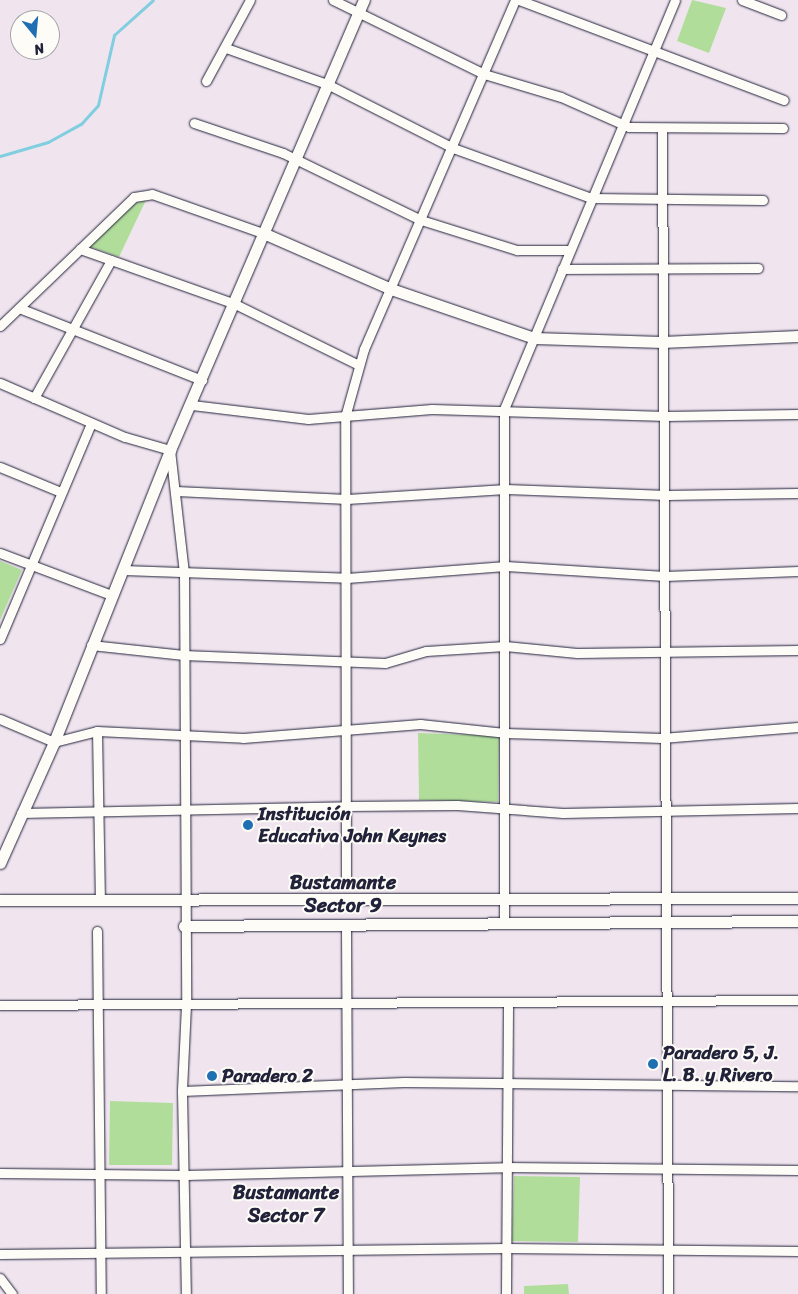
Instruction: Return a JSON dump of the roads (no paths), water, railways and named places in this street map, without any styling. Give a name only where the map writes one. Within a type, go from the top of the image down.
[{"type":"street","points":[[206,81],[226,48],[250,0]]},
{"type":"street","points":[[333,0],[484,74],[561,97],[623,125],[662,129],[783,128]]},
{"type":"street","points":[[0,863],[54,742],[91,644],[123,570],[170,450],[192,405],[263,233],[298,160],[327,84],[364,0]]},
{"type":"street","points":[[346,882],[349,659],[345,417],[358,365],[453,148],[515,0]]},
{"type":"street","points":[[519,0],[654,48],[784,100]]},
{"type":"street","points":[[504,923],[506,489],[504,409],[675,0]]},
{"type":"street","points":[[742,0],[781,15]]},
{"type":"street","points":[[226,48],[327,84],[453,148],[591,198],[763,200]]},
{"type":"street","points":[[194,123],[298,160],[421,220],[517,250],[570,250]]},
{"type":"street","points":[[662,129],[662,342],[666,416],[667,496],[662,738],[664,1002],[668,1171],[666,1249],[668,1294]]},
{"type":"street","points":[[0,326],[80,249],[121,206],[143,194],[263,233],[391,289],[534,338],[662,342],[798,336]]},
{"type":"street","points":[[80,249],[235,304],[358,365]]},
{"type":"street","points":[[34,398],[71,328],[111,260]]},
{"type":"street","points":[[562,269],[663,272],[758,268]]},
{"type":"street","points":[[19,308],[202,380]]},
{"type":"street","points":[[0,383],[92,424],[170,450]]},
{"type":"street","points":[[192,405],[272,417],[345,417],[432,409],[504,409],[531,414],[568,410],[666,416],[798,414]]},
{"type":"street","points":[[0,639],[61,492],[92,424]]},
{"type":"street","points":[[170,450],[184,573],[183,812],[186,1005],[182,1091],[186,1175],[186,1294]]},
{"type":"street","points":[[0,468],[61,492]]},
{"type":"street","points":[[176,491],[347,499],[506,489],[667,496],[798,493]]},
{"type":"street","points":[[0,553],[112,595]]},
{"type":"street","points":[[123,570],[347,578],[506,566],[665,576],[798,571]]},
{"type":"street","points":[[91,644],[183,655],[349,659],[397,663],[426,651],[505,646],[577,653],[798,650]]},
{"type":"street","points":[[0,719],[54,742],[97,731],[183,733],[243,738],[420,724],[505,733],[662,738],[798,727]]},
{"type":"street","points":[[97,731],[100,900]]},
{"type":"street","points":[[22,813],[183,812],[348,806],[457,805],[506,811],[664,811],[798,808]]},
{"type":"street","points":[[0,900],[798,898]]},
{"type":"street","points":[[184,926],[346,927],[504,923],[798,921]]},
{"type":"street","points":[[346,927],[349,1172],[348,1294]]},
{"type":"street","points":[[97,931],[101,1294]]},
{"type":"street","points":[[0,1005],[348,1006],[508,1002],[798,1000]]},
{"type":"street","points":[[506,1294],[505,1086],[508,1002]]},
{"type":"street","points":[[182,1091],[348,1086],[404,1082],[505,1086],[798,1086]]},
{"type":"street","points":[[0,1173],[186,1175],[506,1167],[668,1171],[798,1170]]},
{"type":"street","points":[[0,1254],[186,1254],[506,1248],[798,1251]]},
{"type":"street","points":[[0,1278],[12,1294]]},
{"type":"waterway","points":[[0,156],[48,142],[81,124],[98,105],[114,35],[153,0]]},
{"type":"place","name":"Institución Educativa John Keynes","points":[[248,825]]},
{"type":"place","name":"Paradero 5, J. L. B. y Rivero","points":[[653,1064]]},
{"type":"place","name":"Paradero 2","points":[[212,1076]]},
{"type":"district","name":"Bustamante Sector 9","points":[[343,894]]},
{"type":"district","name":"Bustamante Sector 7","points":[[286,1204]]}]
